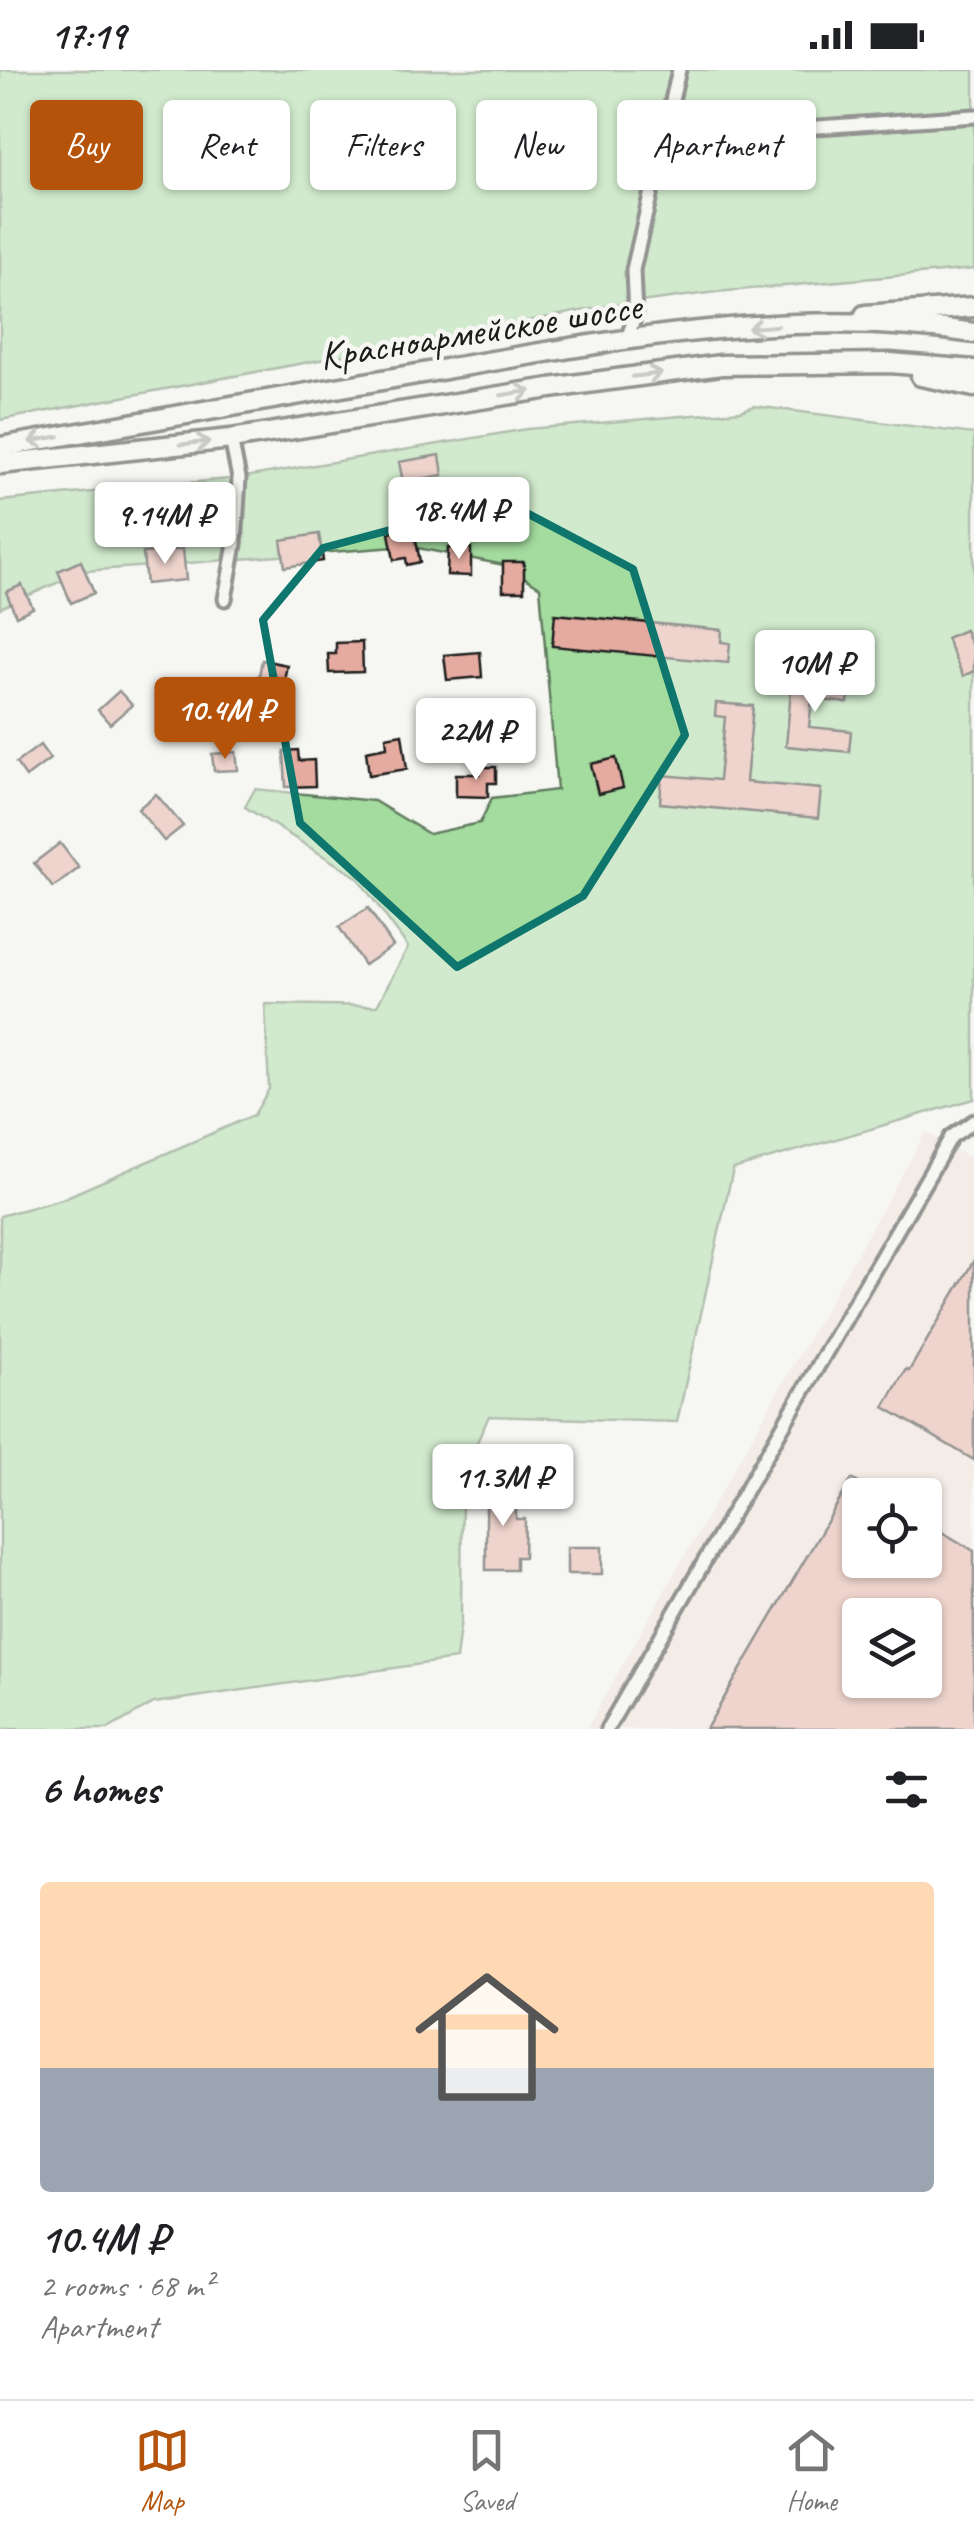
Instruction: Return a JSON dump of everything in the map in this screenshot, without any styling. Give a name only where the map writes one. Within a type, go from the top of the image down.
[{"type":"main road","points":[[800,324],[974,306]]},
{"type":"main road","name":"Красноармейское шоссе","points":[[0,447],[628,340],[800,324],[878,325],[974,333]]},
{"type":"main road","points":[[816,362],[974,387]]},
{"type":"main road","name":"Красноармейское шоссе","points":[[0,464],[232,439],[568,385],[721,365],[890,363],[974,370]]},
{"type":"street","points":[[672,100],[679,70]]},
{"type":"street","points":[[816,127],[974,116]]},
{"type":"street","points":[[628,340],[635,316],[634,270],[651,190]]},
{"type":"street","points":[[225,599],[235,544],[239,478],[232,439]]},
{"type":"street","points":[[607,1729],[952,1137],[974,1121]]},
{"type":"highlighted area","points":[[502,500],[633,569],[685,735],[583,896],[457,967],[300,823],[263,620],[323,548]]},
{"type":"shaded area","points":[[926,1132],[968,1157],[974,1151],[974,1729],[586,1729]]},
{"type":"green space","points":[[0,70],[974,70],[974,269],[716,292],[602,307],[0,420]]},
{"type":"green space","points":[[754,406],[974,434],[974,1099],[733,1169],[677,1422],[489,1416],[462,1475],[461,1619],[456,1659],[154,1703],[108,1729],[0,1729],[0,1216],[62,1199],[254,1115],[269,1089],[265,1004],[377,1006],[408,947],[357,877],[245,807],[255,789],[374,801],[429,834],[480,823],[492,798],[557,790],[540,587],[504,565],[408,546],[84,571],[0,608],[0,501],[239,478],[527,429],[741,411]]},
{"type":"building","points":[[440,455],[443,475],[403,482],[399,462]]},
{"type":"building","points":[[414,529],[420,562],[407,565],[406,558],[394,560],[389,533]]},
{"type":"building","points":[[319,534],[323,561],[285,567],[281,540]]},
{"type":"building","points":[[448,548],[471,548],[471,576],[447,575]]},
{"type":"building","points":[[183,549],[186,580],[146,584],[143,553]]},
{"type":"building","points":[[81,561],[94,593],[71,603],[58,571]]},
{"type":"building","points":[[503,562],[524,562],[524,591],[503,591]]},
{"type":"building","points":[[22,585],[33,608],[16,616],[6,592]]},
{"type":"building","points":[[555,614],[722,630],[721,642],[730,643],[728,663],[552,646]]},
{"type":"building","points":[[965,630],[974,651],[974,671],[963,676],[946,638]]},
{"type":"building","points":[[362,642],[363,672],[329,673],[328,654],[336,654],[336,643]]},
{"type":"building","points":[[480,652],[482,677],[447,680],[444,655]]},
{"type":"building","points":[[262,660],[287,665],[283,685],[258,681]]},
{"type":"building","points":[[792,678],[850,683],[848,703],[812,699],[809,727],[851,731],[849,752],[786,746]]},
{"type":"building","points":[[119,691],[132,705],[110,724],[98,710]]},
{"type":"building","points":[[716,703],[753,706],[746,782],[821,789],[818,818],[660,803],[662,775],[719,780],[725,717],[715,716]]},
{"type":"building","points":[[402,734],[407,769],[369,775],[366,751],[387,747],[386,737]]},
{"type":"building","points":[[40,745],[50,759],[26,777],[16,763]]},
{"type":"building","points":[[298,750],[299,761],[314,760],[315,786],[286,787],[284,751]]},
{"type":"building","points":[[236,752],[238,770],[214,771],[212,754]]},
{"type":"building","points":[[616,758],[623,788],[598,794],[591,764]]},
{"type":"building","points":[[479,767],[496,767],[496,783],[488,783],[488,797],[456,796],[456,774],[479,774]]},
{"type":"building","points":[[156,794],[183,826],[164,841],[138,809]]},
{"type":"building","points":[[60,843],[79,868],[53,888],[34,863]]},
{"type":"building","points":[[368,908],[393,946],[364,965],[339,927]]},
{"type":"building","points":[[974,1260],[974,1460],[884,1407]]},
{"type":"building","points":[[486,1486],[516,1486],[516,1519],[525,1519],[524,1557],[516,1557],[516,1570],[486,1570]]},
{"type":"building","points":[[842,1496],[842,1578],[942,1578],[942,1532],[974,1551],[974,1729],[706,1729]]},
{"type":"building","points":[[567,1547],[602,1547],[602,1574],[567,1574]]}]
